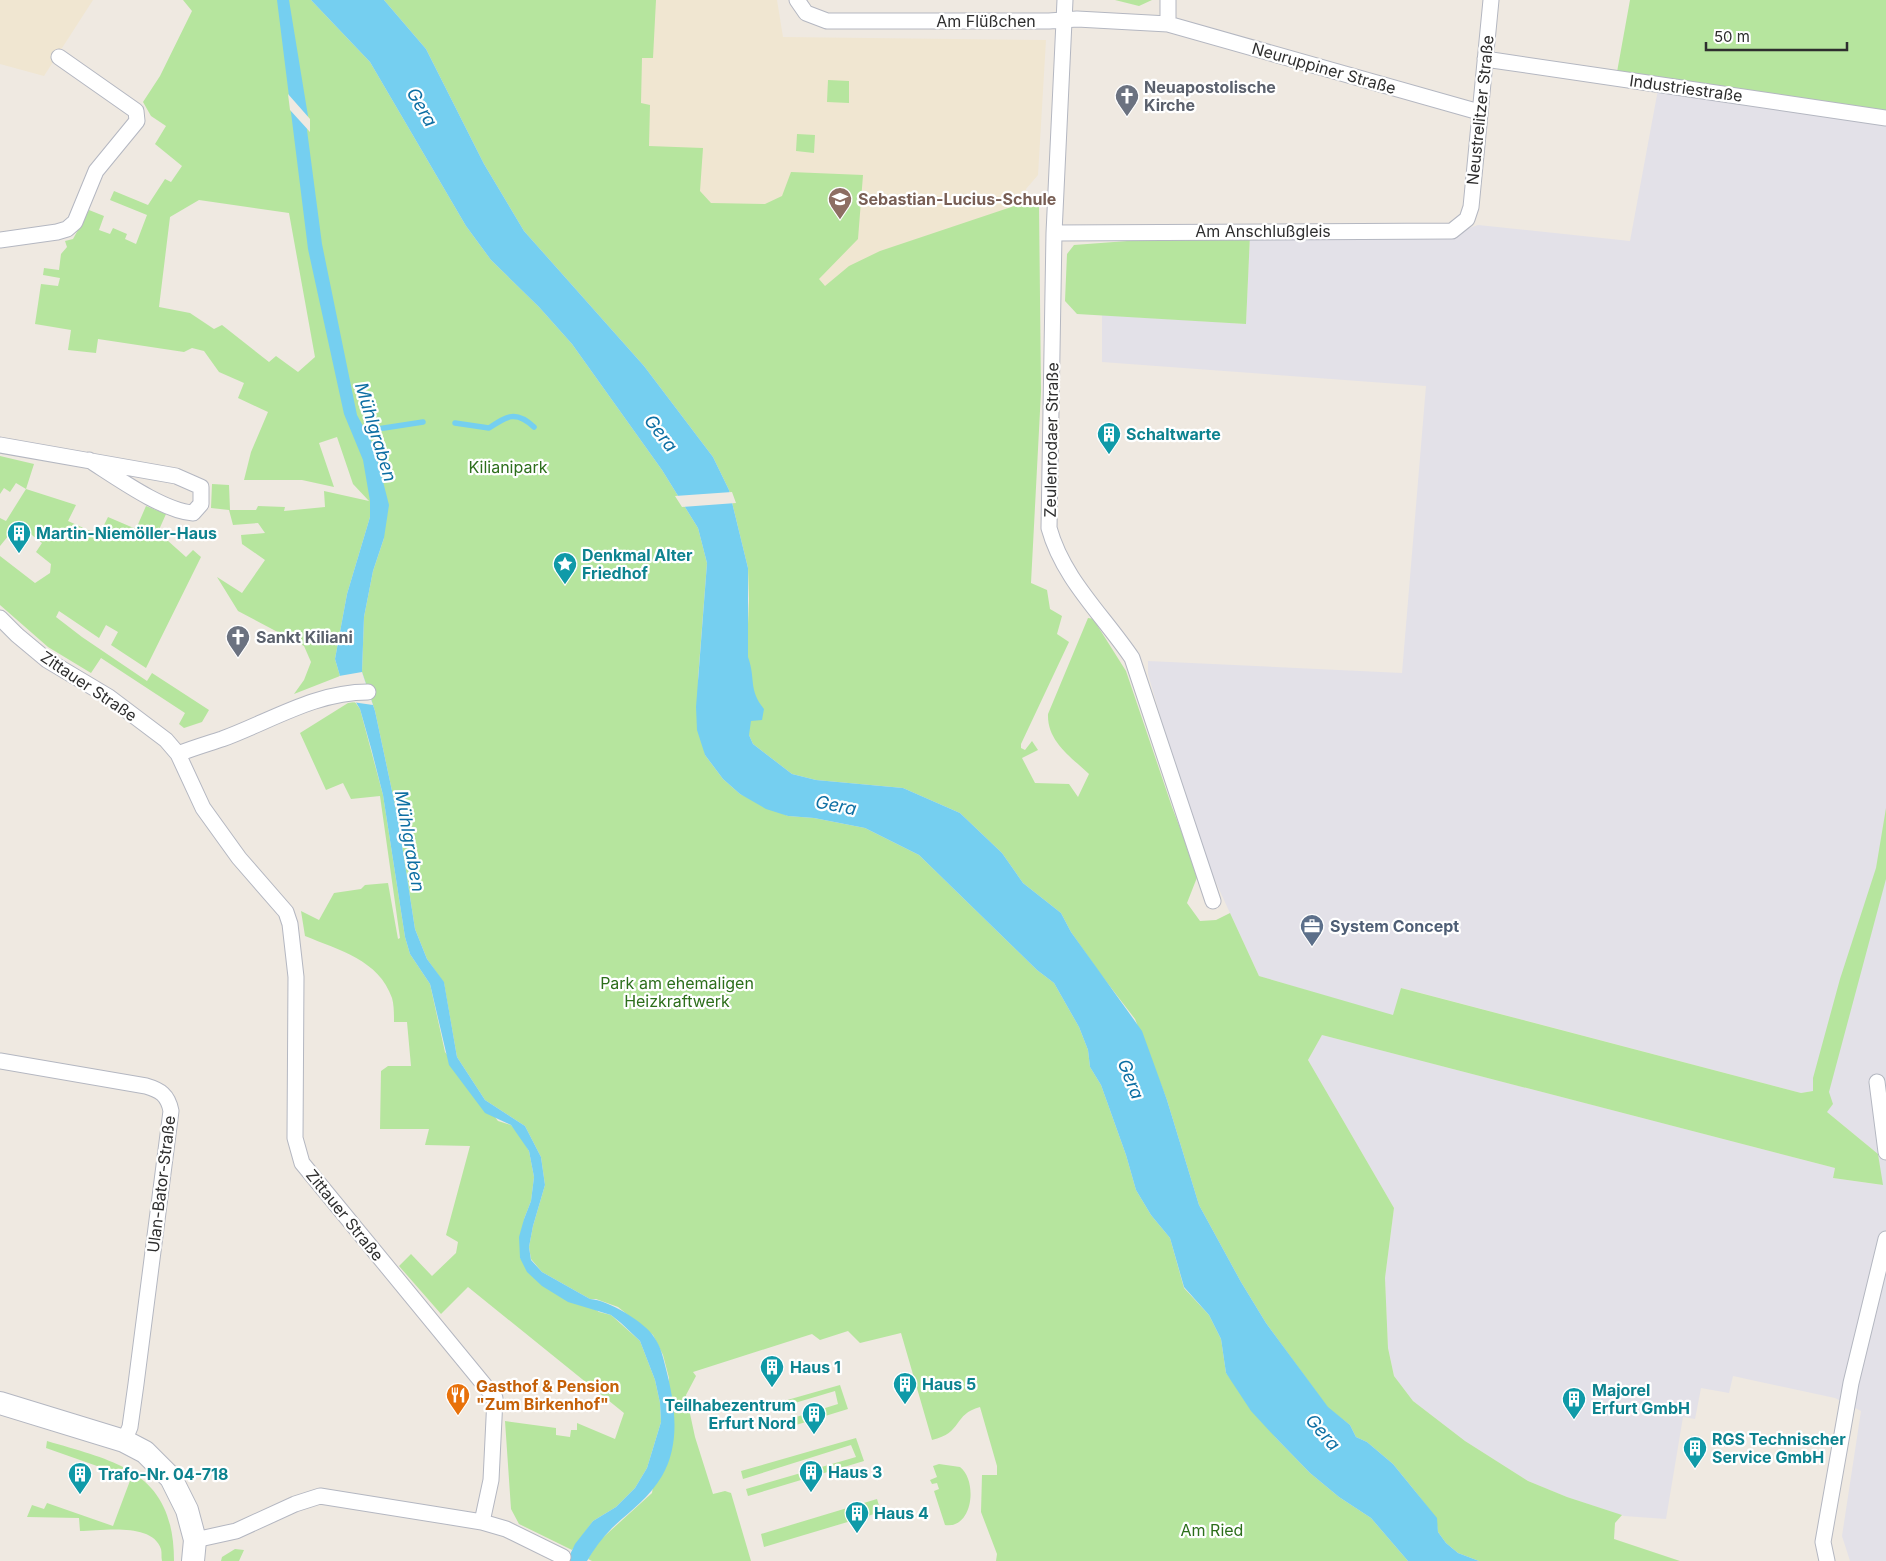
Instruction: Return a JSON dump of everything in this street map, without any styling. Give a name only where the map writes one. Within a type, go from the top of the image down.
[{"type":"street","name":"Am Flüßchen","points":[[797,0],[806,13],[828,22],[1064,20],[1168,24]]},
{"type":"street","name":"Zeulenrodaer Straße","points":[[1065,0],[1054,233],[1049,528],[1055,550],[1075,584],[1112,628],[1132,658],[1212,901]]},
{"type":"street","points":[[1168,0],[1168,24]]},
{"type":"street","name":"Neustrelitzer Straße","points":[[1467,220],[1471,207],[1491,0]]},
{"type":"street","name":"Neuruppiner Straße","points":[[1168,24],[1479,112]]},
{"type":"street","points":[[0,240],[58,232],[67,229],[75,222],[96,171],[137,120],[136,111],[59,57]]},
{"type":"street","name":"Industriestraße","points":[[1485,59],[1886,118]]},
{"type":"street","name":"Am Anschlußgleis","points":[[1054,233],[1452,231],[1467,220]]},
{"type":"street","points":[[0,446],[89,460],[176,476],[201,487],[201,504],[193,513],[180,512],[123,482],[89,460]]},
{"type":"street","name":"Zittauer Straße","points":[[0,618],[17,635],[48,660],[109,697],[155,730],[178,754],[203,808],[239,858],[286,912],[290,924],[296,977],[295,1138],[302,1163],[495,1398],[491,1480],[482,1522]]},
{"type":"street","points":[[178,754],[222,739],[321,698],[345,693],[368,692]]},
{"type":"street","name":"Ulan-Bator-Straße","points":[[0,1061],[146,1086],[161,1092],[168,1101],[171,1111],[136,1384],[130,1427],[124,1441]]},
{"type":"street","points":[[1878,1082],[1886,1152]]},
{"type":"street","points":[[1827,1561],[1823,1542],[1851,1383],[1886,1239]]},
{"type":"street","points":[[0,1403],[124,1441],[145,1452],[170,1478],[187,1510],[194,1550],[295,1504],[320,1496],[482,1522],[506,1529],[563,1557]]},
{"type":"shaded area","points":[[0,0],[93,0],[44,76],[0,64]]},
{"type":"shaded area","name":"Sebastian-Lucius-Schule","points":[[474,0],[777,0],[783,37],[1046,40],[1038,175],[1026,189],[1029,201],[1036,206],[848,359]]},
{"type":"shaded area","points":[[1659,84],[1886,118],[1886,1561],[1850,1561],[1842,1536],[1861,1411],[1835,1398],[1733,1376],[1729,1393],[1701,1388],[1695,1419],[1683,1417],[1666,1519],[1624,1516],[1567,1497],[1528,1481],[1465,1441],[1413,1401],[1394,1376],[1388,1348],[1385,1278],[1394,1208],[1308,1060],[1322,1035],[1835,1168],[1833,1178],[1882,1185],[1878,1154],[1827,1112],[1813,1091],[1801,1093],[1402,988],[1393,1016],[1259,976],[1212,874],[1175,767],[1148,674],[1148,661],[1402,673],[1426,386],[1102,362],[1102,315],[1246,324],[1250,235],[1448,235],[1478,225],[1630,241]]},
{"type":"green space","points":[[183,0],[311,0],[370,62],[466,226],[491,260],[539,307],[572,344],[662,470],[698,528],[707,563],[698,679],[705,755],[723,779],[740,794],[788,816],[814,818],[865,828],[919,855],[1037,970],[1054,983],[1079,1027],[1088,1050],[1090,1067],[1101,1085],[1126,1155],[1136,1190],[1151,1215],[1170,1238],[1184,1288],[1209,1315],[1221,1339],[1226,1373],[1276,1438],[1310,1473],[1339,1497],[1371,1518],[1408,1561],[996,1561],[997,1554],[981,1512],[982,1475],[997,1475],[997,1466],[980,1407],[965,1414],[949,1433],[932,1440],[901,1333],[860,1343],[848,1331],[820,1340],[812,1334],[693,1372],[696,1376],[686,1395],[695,1437],[713,1494],[725,1491],[731,1493],[751,1561],[592,1561],[588,1559],[598,1542],[652,1493],[669,1378],[663,1355],[653,1335],[618,1307],[596,1299],[590,1299],[542,1272],[531,1259],[529,1247],[545,1185],[541,1157],[525,1126],[485,1100],[457,1057],[444,983],[427,959],[415,929],[398,819],[375,711],[362,672],[364,617],[373,571],[384,538],[370,501],[370,517],[347,594],[335,659],[340,676],[294,694],[304,680],[311,662],[304,646],[238,611],[217,577],[242,593],[265,560],[242,544],[241,535],[265,533],[258,523],[233,525],[229,510],[211,508],[212,484],[229,485],[230,510],[256,510],[258,506],[285,507],[284,511],[325,507],[324,491],[369,501],[353,484],[337,437],[319,443],[334,487],[302,480],[244,480],[251,452],[268,412],[238,398],[244,383],[219,372],[204,351],[192,348],[184,352],[98,339],[96,353],[68,350],[71,330],[35,324],[41,284],[58,286],[60,278],[43,275],[44,268],[59,270],[61,254],[67,247],[65,241],[73,239],[89,210],[104,216],[99,230],[110,234],[113,228],[127,234],[125,239],[136,244],[147,215],[110,200],[114,191],[148,205],[165,179],[171,182],[182,166],[155,144],[166,126],[151,116],[143,102],[160,76],[192,11]],"holes":[[[199,200],[289,213],[315,357],[298,372],[276,356],[269,362],[222,325],[214,329],[190,313],[159,307],[170,217]]]},
{"type":"green space","points":[[384,0],[656,0],[653,58],[642,58],[641,103],[650,105],[649,146],[703,148],[700,191],[711,203],[765,204],[782,196],[791,172],[863,175],[858,239],[819,279],[825,286],[849,266],[880,251],[1029,201],[1039,204],[1041,392],[1031,583],[1047,590],[1050,609],[1062,616],[1057,634],[1069,642],[1021,744],[1021,748],[1025,750],[1032,741],[1038,750],[1022,758],[1035,783],[1069,784],[1078,797],[1089,774],[1067,754],[1056,740],[1051,732],[1048,714],[1088,618],[1095,619],[1126,671],[1172,807],[1198,875],[1187,903],[1200,921],[1216,920],[1230,913],[1259,976],[1393,1015],[1401,988],[1801,1093],[1813,1091],[1813,1078],[1840,979],[1876,868],[1886,808],[1886,879],[1829,1092],[1833,1104],[1827,1112],[1878,1154],[1883,1185],[1833,1178],[1835,1168],[1322,1035],[1308,1060],[1394,1208],[1385,1278],[1388,1348],[1394,1376],[1413,1401],[1465,1441],[1528,1481],[1567,1497],[1622,1515],[1615,1523],[1614,1539],[1680,1561],[1479,1561],[1458,1553],[1446,1543],[1438,1532],[1436,1518],[1393,1464],[1367,1442],[1356,1437],[1350,1425],[1328,1408],[1266,1323],[1199,1205],[1167,1100],[1135,1019],[1071,932],[1061,913],[1023,883],[1002,853],[960,813],[903,788],[816,780],[792,774],[753,744],[744,724],[749,599],[748,568],[729,490],[713,457],[644,366],[524,231],[484,164],[426,49]]},
{"type":"green space","points":[[1115,0],[1152,0],[1139,6]]},
{"type":"green space","points":[[1630,0],[1886,0],[1886,115],[1617,72]]},
{"type":"green space","points":[[828,80],[849,81],[849,103],[827,102]]},
{"type":"green space","points":[[797,134],[815,135],[814,153],[796,151]]},
{"type":"green space","points":[[1207,235],[1250,235],[1246,324],[1077,314],[1065,301],[1067,254],[1074,245]]},
{"type":"green space","points":[[0,456],[34,464],[26,489],[16,483],[10,492],[4,488],[0,494]]},
{"type":"green space","points":[[26,489],[76,505],[68,521],[99,535],[108,517],[136,529],[146,506],[166,514],[158,532],[186,557],[193,550],[201,557],[146,668],[111,645],[118,632],[106,625],[99,638],[59,611],[56,617],[147,681],[152,673],[209,710],[202,722],[184,728],[179,724],[185,713],[101,658],[91,673],[48,647],[0,605],[0,556],[35,583],[50,573],[51,564],[36,552],[42,543],[18,524],[0,546],[0,518],[6,521]]},
{"type":"green space","points":[[355,702],[360,709],[383,795],[405,937],[410,954],[430,984],[445,1052],[498,1121],[511,1125],[529,1151],[534,1177],[531,1201],[524,1219],[520,1258],[599,1312],[611,1315],[640,1341],[655,1380],[660,1403],[661,1422],[647,1468],[635,1488],[616,1507],[593,1521],[572,1550],[519,1524],[511,1509],[505,1421],[556,1428],[556,1435],[570,1437],[571,1430],[577,1430],[577,1423],[615,1439],[624,1413],[468,1287],[441,1314],[399,1266],[411,1254],[432,1276],[456,1253],[458,1242],[446,1235],[470,1146],[425,1145],[429,1129],[380,1129],[381,1071],[388,1066],[411,1066],[407,1022],[394,1022],[392,998],[378,974],[368,965],[344,952],[305,936],[301,911],[319,920],[334,893],[361,889],[365,885],[388,883],[398,939],[400,938],[380,796],[351,799],[343,783],[326,790],[300,733],[348,703]]},
{"type":"green space","points":[[840,1385],[848,1409],[796,1425],[793,1418],[838,1404],[835,1391],[768,1411],[766,1406]]},
{"type":"green space","points":[[856,1438],[864,1461],[748,1496],[746,1489],[856,1457],[851,1445],[743,1479],[741,1471]]},
{"type":"green space","points":[[47,1441],[97,1456],[118,1465],[137,1475],[153,1489],[164,1508],[171,1531],[174,1561],[162,1561],[161,1549],[156,1540],[137,1531],[80,1531],[79,1518],[27,1517],[32,1505],[44,1509],[47,1503],[113,1526],[131,1478],[46,1448]]},
{"type":"green space","points":[[939,1464],[960,1467],[966,1474],[969,1483],[971,1493],[967,1512],[962,1520],[954,1524],[945,1525],[934,1491],[939,1489],[937,1483],[932,1484],[930,1480],[937,1477],[933,1466]]},
{"type":"green space","points":[[877,1499],[881,1512],[764,1547],[761,1534]]},
{"type":"green space","points":[[235,1549],[244,1550],[239,1561],[221,1561],[222,1557]]},
{"type":"water","points":[[277,0],[289,0],[308,116],[307,130],[322,244],[357,415],[374,446],[389,505],[384,538],[373,571],[364,617],[362,672],[375,711],[398,819],[415,929],[427,959],[444,982],[457,1057],[485,1100],[525,1126],[541,1157],[545,1185],[529,1247],[531,1260],[542,1272],[590,1299],[598,1300],[616,1308],[643,1325],[654,1337],[663,1356],[672,1396],[674,1437],[668,1463],[662,1476],[639,1504],[608,1532],[587,1561],[567,1561],[575,1544],[593,1521],[616,1507],[635,1488],[647,1468],[661,1422],[660,1403],[655,1380],[640,1341],[611,1315],[568,1302],[542,1286],[527,1272],[520,1258],[519,1237],[531,1201],[534,1177],[529,1151],[511,1125],[485,1113],[449,1065],[430,984],[410,954],[405,937],[383,795],[360,709],[340,676],[335,659],[347,594],[370,517],[370,501],[363,460],[344,414],[308,249]]},
{"type":"water","name":"Gera","points":[[311,0],[384,0],[426,49],[484,164],[524,231],[644,366],[713,457],[729,490],[748,568],[748,657],[754,690],[764,709],[762,720],[751,721],[749,735],[753,744],[792,774],[816,780],[903,788],[960,813],[1002,853],[1023,883],[1061,913],[1071,932],[1142,1031],[1167,1100],[1199,1205],[1266,1323],[1328,1407],[1350,1425],[1356,1437],[1367,1442],[1393,1464],[1437,1518],[1438,1532],[1446,1543],[1458,1553],[1479,1561],[1408,1561],[1371,1518],[1339,1497],[1310,1473],[1251,1411],[1226,1373],[1221,1339],[1209,1315],[1184,1287],[1170,1238],[1151,1215],[1136,1190],[1126,1155],[1101,1085],[1090,1067],[1088,1050],[1079,1027],[1054,983],[1037,970],[919,855],[865,828],[814,818],[788,816],[766,809],[740,794],[723,779],[705,755],[697,730],[696,707],[707,563],[698,528],[662,470],[572,344],[539,307],[491,260],[466,226],[370,62]]},
{"type":"pier","points":[[288,94],[310,119],[310,132],[290,110]]},
{"type":"pier","points":[[732,492],[736,503],[682,507],[675,496]]},
{"type":"pier","points":[[362,672],[373,705],[352,702],[339,676]]},
{"type":"waterway","points":[[455,423],[489,428],[506,418],[517,417],[522,418],[534,427]]},
{"type":"waterway","name":"Mühlgraben","points":[[358,432],[423,422]]},
{"type":"place","name":"Neuapostolische Kirche","points":[[1127,117]]},
{"type":"place","name":"Sebastian-Lucius-Schule","points":[[840,220]]},
{"type":"place","name":"Schaltwarte","points":[[1109,455]]},
{"type":"place","name":"Martin-Niemöller-Haus","points":[[19,554]]},
{"type":"place","name":"Denkmal Alter Friedhof","points":[[565,585]]},
{"type":"place","name":"Sankt Kiliani","points":[[238,658]]},
{"type":"place","name":"System Concept","points":[[1312,947]]},
{"type":"place","name":"Haus 1","points":[[772,1388]]},
{"type":"place","name":"Haus 5","points":[[905,1405]]},
{"type":"place","name":"Gasthof & Pension \"Zum Birkenhof\"","points":[[458,1416]]},
{"type":"place","name":"Majorel Erfurt GmbH","points":[[1574,1420]]},
{"type":"place","name":"Teilhabezentrum Erfurt Nord","points":[[814,1435]]},
{"type":"place","name":"RGS Technischer Service GmbH","points":[[1695,1469]]},
{"type":"place","name":"Haus 3","points":[[811,1493]]},
{"type":"place","name":"Trafo-Nr. 04-718","points":[[80,1495]]},
{"type":"place","name":"Haus 4","points":[[857,1534]]},
{"type":"park label","name":"Kilianipark","points":[[508,467]]},
{"type":"park label","name":"Park am ehemaligen Heizkraftwerk","points":[[677,992]]},
{"type":"park label","name":"Am Ried","points":[[1212,1530]]}]
